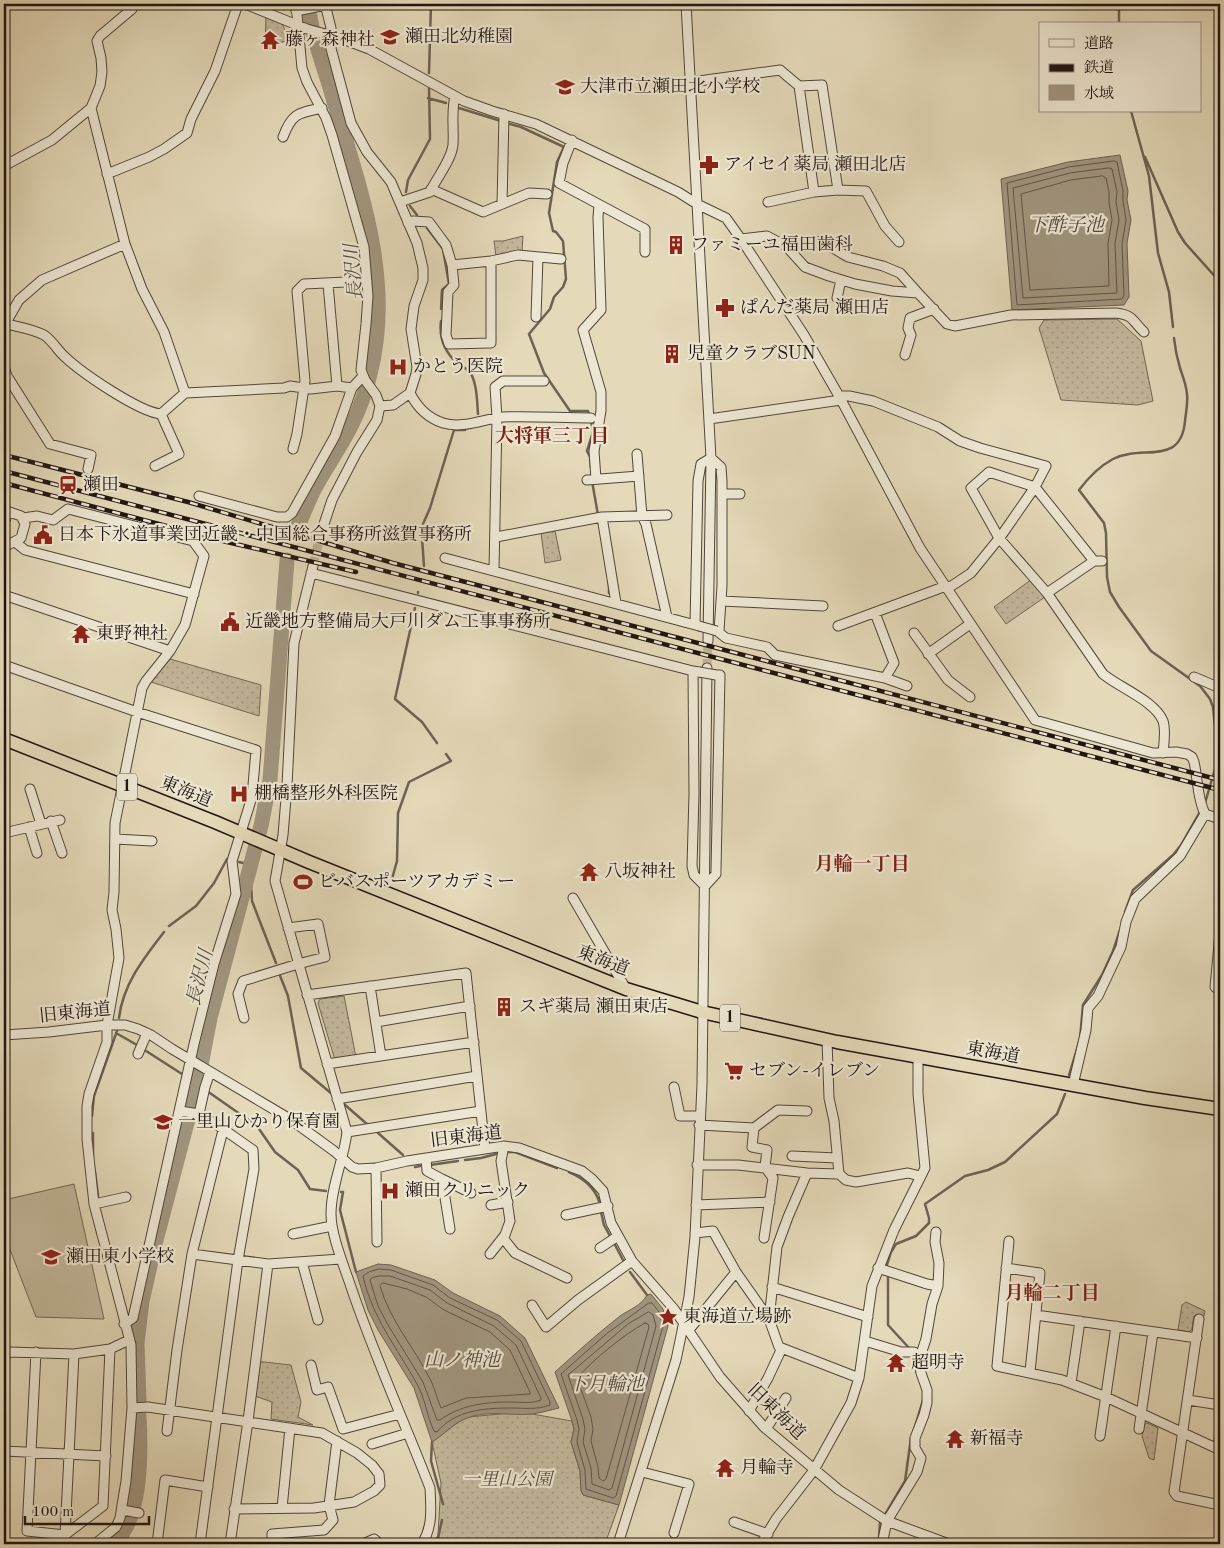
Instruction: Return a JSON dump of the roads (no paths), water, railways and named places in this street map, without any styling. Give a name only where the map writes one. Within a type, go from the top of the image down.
[{"type":"highway","name":"東海道","points":[[4,739],[265,842],[377,890],[626,989],[702,1012],[827,1040],[1145,1098],[1220,1109]]},
{"type":"street","points":[[4,166],[52,140],[91,108],[100,86],[102,72],[102,58],[97,41],[100,36],[132,9],[134,4]]},
{"type":"street","points":[[107,174],[164,149],[187,133],[215,71],[238,4]]},
{"type":"street","points":[[245,4],[384,56],[455,96],[504,119],[536,124],[572,140],[678,192],[697,204],[726,218],[804,335],[920,548],[1035,720],[1153,753],[1176,752],[1192,757],[1203,810],[1180,856],[1135,899],[1126,922],[1121,947],[1098,996],[1088,1008],[1086,1030],[1073,1085]]},
{"type":"street","points":[[686,4],[712,458],[708,641]]},
{"type":"street","points":[[320,536],[332,500],[357,452],[378,420],[380,406],[374,391],[362,376],[361,364],[366,324],[367,280],[364,247],[338,151],[322,108],[307,82],[302,68],[296,8],[325,5],[330,28],[328,34],[329,41],[351,123],[367,152],[391,182],[417,243],[424,268],[412,315],[411,329],[417,367],[410,393],[393,405],[380,406]]},
{"type":"street","points":[[690,82],[780,70],[799,86],[814,192]]},
{"type":"street","points":[[799,86],[822,85],[838,190]]},
{"type":"street","points":[[400,202],[430,192],[450,155],[455,96]]},
{"type":"street","points":[[91,108],[126,244],[142,289],[164,332],[185,393]]},
{"type":"street","points":[[283,137],[287,126],[296,114],[322,108]]},
{"type":"street","points":[[502,204],[504,119]]},
{"type":"street","points":[[572,140],[558,183],[645,229],[646,252]]},
{"type":"street","points":[[431,189],[483,212],[529,193],[547,194]]},
{"type":"street","points":[[768,202],[814,192],[838,190],[866,191],[885,226],[899,242]]},
{"type":"street","points":[[599,205],[601,310],[583,330],[601,392],[601,411],[594,451],[592,480],[639,476]]},
{"type":"street","points":[[408,223],[413,221],[430,222],[446,244],[452,264],[454,285],[448,292],[446,334],[449,344],[492,343],[491,260]]},
{"type":"street","points":[[741,239],[767,236],[791,250],[806,267],[841,280],[892,291],[918,293]]},
{"type":"street","points":[[791,250],[821,241],[848,257],[883,266],[900,273],[948,324],[955,326],[1011,315],[1116,313],[1127,314],[1132,317],[1144,332]]},
{"type":"street","points":[[126,244],[42,280],[19,300],[5,325],[43,335],[66,358],[100,383],[144,410],[161,414]]},
{"type":"street","points":[[452,264],[518,255],[561,258]]},
{"type":"street","points":[[536,317],[538,257]]},
{"type":"street","points":[[293,449],[305,381],[297,291],[304,284],[328,284],[367,280]]},
{"type":"street","points":[[836,298],[841,280]]},
{"type":"street","points":[[328,284],[337,386]]},
{"type":"street","points":[[905,355],[911,335],[908,328],[910,318],[934,309]]},
{"type":"street","points":[[4,366],[8,376],[50,444],[91,455],[88,469]]},
{"type":"street","points":[[199,496],[277,517],[287,517],[292,513],[335,436],[352,388],[362,376]]},
{"type":"street","points":[[494,570],[497,418],[495,387],[503,381],[544,381]]},
{"type":"street","points":[[161,414],[185,393],[244,391],[290,386],[303,389],[337,386],[352,388]]},
{"type":"street","points":[[410,393],[422,410],[432,418],[445,423],[459,425],[497,418],[588,418]]},
{"type":"street","points":[[709,418],[849,396],[873,401],[938,427],[967,444],[1046,466],[1035,487],[999,538],[971,573],[946,588],[838,626]]},
{"type":"street","points":[[155,466],[178,454],[161,414]]},
{"type":"street","points":[[637,454],[642,516],[646,524],[667,617]]},
{"type":"street","points":[[712,458],[720,467],[722,494],[721,601],[718,631]]},
{"type":"street","points":[[697,625],[698,481],[701,464],[712,458]]},
{"type":"street","points":[[1047,593],[1098,561],[1035,487],[989,472],[971,488],[999,538],[1047,593],[1103,674],[1115,684],[1153,706],[1163,721],[1163,752]]},
{"type":"street","points":[[722,494],[740,494]]},
{"type":"street","points":[[23,518],[37,516],[53,520],[68,509],[193,541],[204,556],[185,625],[170,651],[142,688],[118,808],[112,910],[119,952],[107,1025],[107,1042],[93,1079],[87,1106],[87,1139],[94,1204],[131,1345],[132,1408],[123,1510],[116,1527],[95,1544]]},
{"type":"street","points":[[4,523],[6,511],[23,518],[25,524],[23,535],[15,542],[4,547]]},
{"type":"street","points":[[496,537],[599,518],[667,515]]},
{"type":"street","points":[[599,518],[616,603]]},
{"type":"street","points":[[15,542],[25,550],[194,594]]},
{"type":"street","points":[[445,558],[718,631],[726,638],[767,647],[775,655],[885,678],[907,686]]},
{"type":"street","points":[[422,1544],[429,1533],[431,1511],[430,1488],[367,1334],[341,1259],[332,1226],[331,1206],[347,1132],[275,882],[284,829],[289,766],[291,674],[294,643],[312,569],[495,621],[720,675],[716,870],[705,886]]},
{"type":"street","points":[[4,595],[170,651]]},
{"type":"street","points":[[721,601],[824,606]]},
{"type":"street","points":[[875,613],[894,663],[885,678]]},
{"type":"street","points":[[928,654],[970,624]]},
{"type":"street","points":[[914,633],[948,680],[970,697]]},
{"type":"street","points":[[4,664],[137,712],[256,750],[246,835],[232,861],[236,894],[214,964],[133,1318],[124,1324]]},
{"type":"street","points":[[700,670],[692,866],[694,875],[705,886]]},
{"type":"street","points":[[618,1544],[686,1329],[695,1233],[702,1084],[705,780],[700,670]]},
{"type":"street","points":[[1194,677],[1220,688]]},
{"type":"street","points":[[30,789],[41,824]]},
{"type":"street","points":[[1203,810],[1220,819]]},
{"type":"street","points":[[4,833],[56,821],[62,853]]},
{"type":"street","points":[[29,827],[37,853]]},
{"type":"street","points":[[115,839],[152,841]]},
{"type":"street","points":[[573,898],[626,989]]},
{"type":"street","points":[[244,1018],[238,994],[243,981],[298,964],[325,958],[318,924],[288,928]]},
{"type":"street","points":[[1220,933],[1214,987],[1220,991]]},
{"type":"street","points":[[307,995],[466,973],[485,1149]]},
{"type":"street","points":[[370,986],[381,1056]]},
{"type":"street","points":[[376,1022],[470,1006]]},
{"type":"street","name":"旧東海道","points":[[4,1035],[125,1024],[147,1033],[290,1119],[352,1167],[358,1169],[376,1168],[504,1146],[519,1148],[582,1171],[603,1191],[611,1223],[632,1261],[674,1309],[720,1377],[766,1429],[838,1490],[886,1521],[949,1544]]},
{"type":"street","points":[[138,1054],[147,1033]]},
{"type":"street","points":[[827,1040],[829,1098],[836,1110],[834,1121],[839,1174]]},
{"type":"street","points":[[327,1064],[474,1042]]},
{"type":"street","points":[[761,1544],[776,1519],[814,1470],[851,1403],[859,1378],[866,1341],[872,1286],[925,1168],[918,1094],[918,1057]]},
{"type":"street","points":[[180,1110],[198,1114],[210,1072]]},
{"type":"street","points":[[337,1099],[477,1076]]},
{"type":"street","points":[[674,1087],[680,1116],[700,1121],[754,1128],[778,1110],[807,1111]]},
{"type":"street","points":[[347,1132],[481,1111]]},
{"type":"street","points":[[200,1544],[238,1260],[254,1169],[253,1150],[213,1122]]},
{"type":"street","points":[[754,1128],[752,1147],[767,1150],[766,1168],[773,1178],[764,1238]]},
{"type":"street","points":[[167,1431],[192,1254],[223,1130]]},
{"type":"street","points":[[490,1254],[503,1238],[510,1221],[501,1161],[504,1146]]},
{"type":"street","points":[[792,1156],[837,1158]]},
{"type":"street","points":[[426,1158],[427,1171],[471,1193]]},
{"type":"street","points":[[697,1165],[738,1166],[807,1173],[839,1174],[846,1180],[856,1182],[908,1174],[920,1176]]},
{"type":"street","points":[[376,1168],[377,1242]]},
{"type":"street","points":[[769,1319],[777,1247],[807,1173]]},
{"type":"street","points":[[442,1180],[450,1229]]},
{"type":"street","points":[[94,1204],[126,1197]]},
{"type":"street","points":[[491,1205],[508,1202]]},
{"type":"street","points":[[696,1205],[770,1202]]},
{"type":"street","points":[[566,1216],[608,1206]]},
{"type":"street","points":[[293,1234],[332,1226]]},
{"type":"street","points":[[695,1233],[713,1230],[736,1272],[769,1319],[779,1347],[859,1378]]},
{"type":"street","points":[[919,1360],[926,1339],[932,1304],[938,1286],[940,1263],[935,1242],[936,1232]]},
{"type":"street","points":[[600,1248],[618,1236]]},
{"type":"street","points":[[503,1238],[515,1253],[567,1278]]},
{"type":"street","points":[[1009,1242],[997,1366],[1030,1372],[1071,1383],[1219,1449],[1220,1430]]},
{"type":"street","points":[[192,1254],[268,1264],[341,1259]]},
{"type":"street","points":[[532,1305],[546,1328],[578,1300],[632,1261]]},
{"type":"street","points":[[302,1262],[318,1320]]},
{"type":"street","points":[[230,1544],[268,1264]]},
{"type":"street","points":[[1006,1268],[1040,1273],[1030,1372]]},
{"type":"street","points":[[880,1270],[938,1286]]},
{"type":"street","points":[[686,1329],[736,1272]]},
{"type":"street","points":[[772,1287],[868,1318]]},
{"type":"street","points":[[1036,1315],[1197,1338]]},
{"type":"street","points":[[1199,1319],[1174,1492],[1178,1496],[1215,1504],[1219,1501],[1220,1496]]},
{"type":"street","points":[[1071,1383],[1080,1321]]},
{"type":"street","points":[[1100,1436],[1116,1326]]},
{"type":"street","points":[[1139,1429],[1153,1332]]},
{"type":"street","points":[[4,1356],[10,1352],[74,1354],[110,1349],[129,1340]]},
{"type":"street","points":[[866,1341],[900,1352],[914,1352],[919,1360],[921,1374],[927,1390],[927,1403],[915,1438],[915,1448],[921,1458],[916,1472],[886,1521],[882,1544]]},
{"type":"street","points":[[749,1411],[768,1378],[782,1348]]},
{"type":"street","points":[[36,1352],[28,1531],[66,1535],[103,1506],[110,1349]]},
{"type":"street","points":[[66,1535],[74,1354]]},
{"type":"street","points":[[311,1365],[316,1390],[328,1387],[343,1429],[400,1414]]},
{"type":"street","points":[[766,1429],[786,1398]]},
{"type":"street","points":[[1188,1400],[1220,1405]]},
{"type":"street","points":[[132,1408],[148,1407],[322,1433],[357,1453],[372,1465],[379,1474],[380,1485],[374,1491],[354,1502],[314,1508],[234,1509]]},
{"type":"street","points":[[282,1508],[290,1428]]},
{"type":"street","points":[[372,1444],[408,1433]]},
{"type":"street","points":[[272,1544],[272,1534],[324,1530],[333,1520],[329,1505],[337,1441]]},
{"type":"street","points":[[4,1451],[106,1456]]},
{"type":"street","points":[[642,1472],[688,1484],[674,1533]]},
{"type":"street","points":[[157,1544],[165,1480],[208,1487]]},
{"type":"street","points":[[123,1510],[138,1513]]},
{"type":"street","points":[[734,1522],[768,1534]]},
{"type":"street","points":[[363,1544],[374,1539],[380,1544]]},
{"type":"water","name":"下酢子池","points":[[1120,155],[1128,191],[1127,200],[1131,220],[1127,243],[1129,297],[1124,305],[1012,310],[1001,179],[1068,162]]},
{"type":"water","name":"山ノ神池","points":[[378,1264],[391,1265],[435,1280],[453,1293],[500,1316],[525,1338],[559,1408],[532,1414],[483,1414],[467,1418],[457,1423],[432,1442],[414,1388],[378,1330],[368,1310],[356,1272]]},
{"type":"water","name":"下月輪池","points":[[651,1294],[663,1309],[668,1326],[619,1505],[583,1495],[580,1471],[571,1442],[574,1429],[555,1372],[611,1323],[638,1305],[647,1295]]},
{"type":"waterway","name":"長沢川","points":[[297,528],[314,490],[348,432],[362,399],[370,374],[377,337],[378,299],[375,262],[369,226],[350,153],[316,43],[308,4]]},
{"type":"waterway","points":[[429,73],[431,4]]},
{"type":"waterway","points":[[1119,4],[1119,22]]},
{"type":"waterway","points":[[406,192],[408,180],[430,139],[429,89]]},
{"type":"waterway","points":[[428,98],[446,103]]},
{"type":"waterway","points":[[459,108],[501,121]]},
{"type":"waterway","points":[[1131,112],[1149,176],[1158,253],[1169,292],[1173,327]]},
{"type":"waterway","points":[[506,123],[521,127],[564,147],[557,162],[549,213],[553,231],[563,241],[566,279],[563,287],[554,297],[550,309],[529,334],[544,373],[570,411],[588,411],[589,415]]},
{"type":"waterway","points":[[1145,157],[1178,232],[1185,243],[1220,282]]},
{"type":"waterway","points":[[410,206],[417,215]]},
{"type":"waterway","points":[[427,228],[443,249],[449,284],[442,290],[441,309]]},
{"type":"waterway","points":[[441,321],[441,333],[446,349],[457,363],[470,372],[474,381],[478,414]]},
{"type":"waterway","points":[[1174,338],[1187,394],[1182,435],[1176,444],[1168,449],[1158,452],[1124,455],[1113,459],[1094,473],[1079,490],[1104,523],[1107,577],[1110,592],[1119,607],[1151,651],[1200,686],[1210,699],[1213,707],[1215,727],[1215,769],[1205,803]]},
{"type":"waterway","points":[[591,421],[593,432],[587,451],[590,457],[591,468]]},
{"type":"waterway","points":[[424,566],[423,524],[430,508],[454,430],[465,430]]},
{"type":"waterway","points":[[592,481],[598,515]]},
{"type":"waterway","name":"長沢川","points":[[139,1401],[137,1343],[142,1301],[198,1081],[210,1018],[261,826],[270,780],[287,560]]},
{"type":"waterway","points":[[609,582],[609,593]]},
{"type":"waterway","points":[[415,608],[395,699],[422,722],[437,743]]},
{"type":"waterway","points":[[392,879],[397,861],[398,813],[409,782],[451,761],[446,754]]},
{"type":"waterway","points":[[1125,912],[1133,890],[1173,855],[1181,845],[1201,810]]},
{"type":"waterway","points":[[169,926],[196,906],[214,883],[227,859]]},
{"type":"waterway","points":[[239,862],[251,865]]},
{"type":"waterway","points":[[250,868],[252,901],[276,963]]},
{"type":"waterway","points":[[1069,1075],[1080,1039],[1083,1005],[1102,975],[1120,930]]},
{"type":"waterway","points":[[119,1018],[121,1006],[130,983],[142,962],[164,932]]},
{"type":"waterway","points":[[279,973],[288,996],[301,1068],[332,1094]]},
{"type":"waterway","points":[[92,1116],[94,1096],[117,1031]]},
{"type":"waterway","points":[[116,1033],[137,1045]]},
{"type":"waterway","points":[[143,1049],[182,1074]]},
{"type":"waterway","name":"長沢川","points":[[193,1082],[203,1088]]},
{"type":"waterway","points":[[207,1091],[257,1126],[275,1152],[298,1170],[310,1189],[326,1191]]},
{"type":"waterway","points":[[886,1268],[891,1252],[896,1244],[916,1236],[929,1223],[925,1204],[965,1176],[988,1170],[1005,1162],[1057,1114],[1065,1094]]},
{"type":"waterway","points":[[344,1104],[368,1125]]},
{"type":"waterway","points":[[93,1133],[93,1156]]},
{"type":"waterway","points":[[378,1133],[403,1155]]},
{"type":"waterway","points":[[508,1152],[515,1152],[557,1168]]},
{"type":"waterway","points":[[465,1160],[496,1154]]},
{"type":"waterway","points":[[430,1165],[458,1161]]},
{"type":"waterway","points":[[415,1167],[420,1166]]},
{"type":"waterway","points":[[95,1172],[98,1196]]},
{"type":"waterway","points":[[569,1172],[587,1183],[599,1201]]},
{"type":"waterway","points":[[341,1192],[343,1192],[340,1210],[356,1272]]},
{"type":"waterway","points":[[601,1212],[604,1225],[610,1236]]},
{"type":"waterway","points":[[614,1243],[623,1260]]},
{"type":"waterway","points":[[630,1272],[647,1295]]},
{"type":"waterway","points":[[888,1273],[888,1325],[910,1349]]},
{"type":"waterway","points":[[132,1325],[136,1336]]},
{"type":"waterway","points":[[913,1360],[917,1373]]},
{"type":"waterway","points":[[913,1433],[923,1400]]},
{"type":"waterway","name":"長沢川","points":[[113,1544],[123,1533],[130,1519],[138,1484],[139,1416]]},
{"type":"waterway","points":[[886,1513],[905,1481],[911,1438]]},
{"type":"waterway","points":[[432,1442],[431,1461],[443,1504]]},
{"type":"waterway","points":[[438,1538],[442,1520]]},
{"type":"waterway","points":[[879,1538],[880,1522]]},
{"type":"tunnel","points":[[313,566],[320,536]]},
{"type":"tunnel","points":[[707,668],[708,641]]},
{"type":"railway","points":[[4,455],[188,502],[393,563],[1220,780]]},
{"type":"railway","points":[[4,471],[1220,790]]},
{"type":"railway","points":[[4,483],[227,542],[356,572]]},
{"type":"place","name":"瀬田北幼稚園","points":[[390,37]]},
{"type":"place","name":"藤ヶ森神社","points":[[270,40]]},
{"type":"place","name":"大津市立瀬田北小学校","points":[[565,87]]},
{"type":"place","name":"アイセイ薬局 瀬田北店","points":[[709,165]]},
{"type":"place","name":"ファミーユ福田歯科","points":[[676,245]]},
{"type":"place","name":"ぱんだ薬局 瀬田店","points":[[725,308]]},
{"type":"place","name":"児童クラブSUN","points":[[672,354]]},
{"type":"place","name":"かとう医院","points":[[398,367]]},
{"type":"place","name":"瀬田","points":[[68,485]]},
{"type":"place","name":"日本下水道事業団近畿・中国総合事務所滋賀事務所","points":[[43,535]]},
{"type":"place","name":"近畿地方整備局大戸川ダム工事事務所","points":[[230,622]]},
{"type":"place","name":"東野神社","points":[[81,634]]},
{"type":"place","name":"棚橋整形外科医院","points":[[239,794]]},
{"type":"place","name":"八坂神社","points":[[589,872]]},
{"type":"place","name":"ビバスポーツアカデミー","points":[[303,882]]},
{"type":"place","name":"スギ薬局 瀬田東店","points":[[504,1007]]},
{"type":"place","name":"セブン-イレブン","points":[[734,1071]]},
{"type":"place","name":"一里山ひかり保育園","points":[[163,1122]]},
{"type":"place","name":"瀬田クリニック","points":[[390,1191]]},
{"type":"place","name":"瀬田東小学校","points":[[51,1257]]},
{"type":"place","name":"東海道立場跡","points":[[668,1317]]},
{"type":"place","name":"超明寺","points":[[896,1363]]},
{"type":"place","name":"新福寺","points":[[955,1439]]},
{"type":"place","name":"月輪寺","points":[[725,1468]]},
{"type":"district","name":"大将軍三丁目","points":[[552,437]]},
{"type":"district","name":"月輪一丁目","points":[[862,865]]},
{"type":"district","name":"月輪二丁目","points":[[1052,1294]]},
{"type":"park label","name":"一里山公園","points":[[507,1480]]}]
